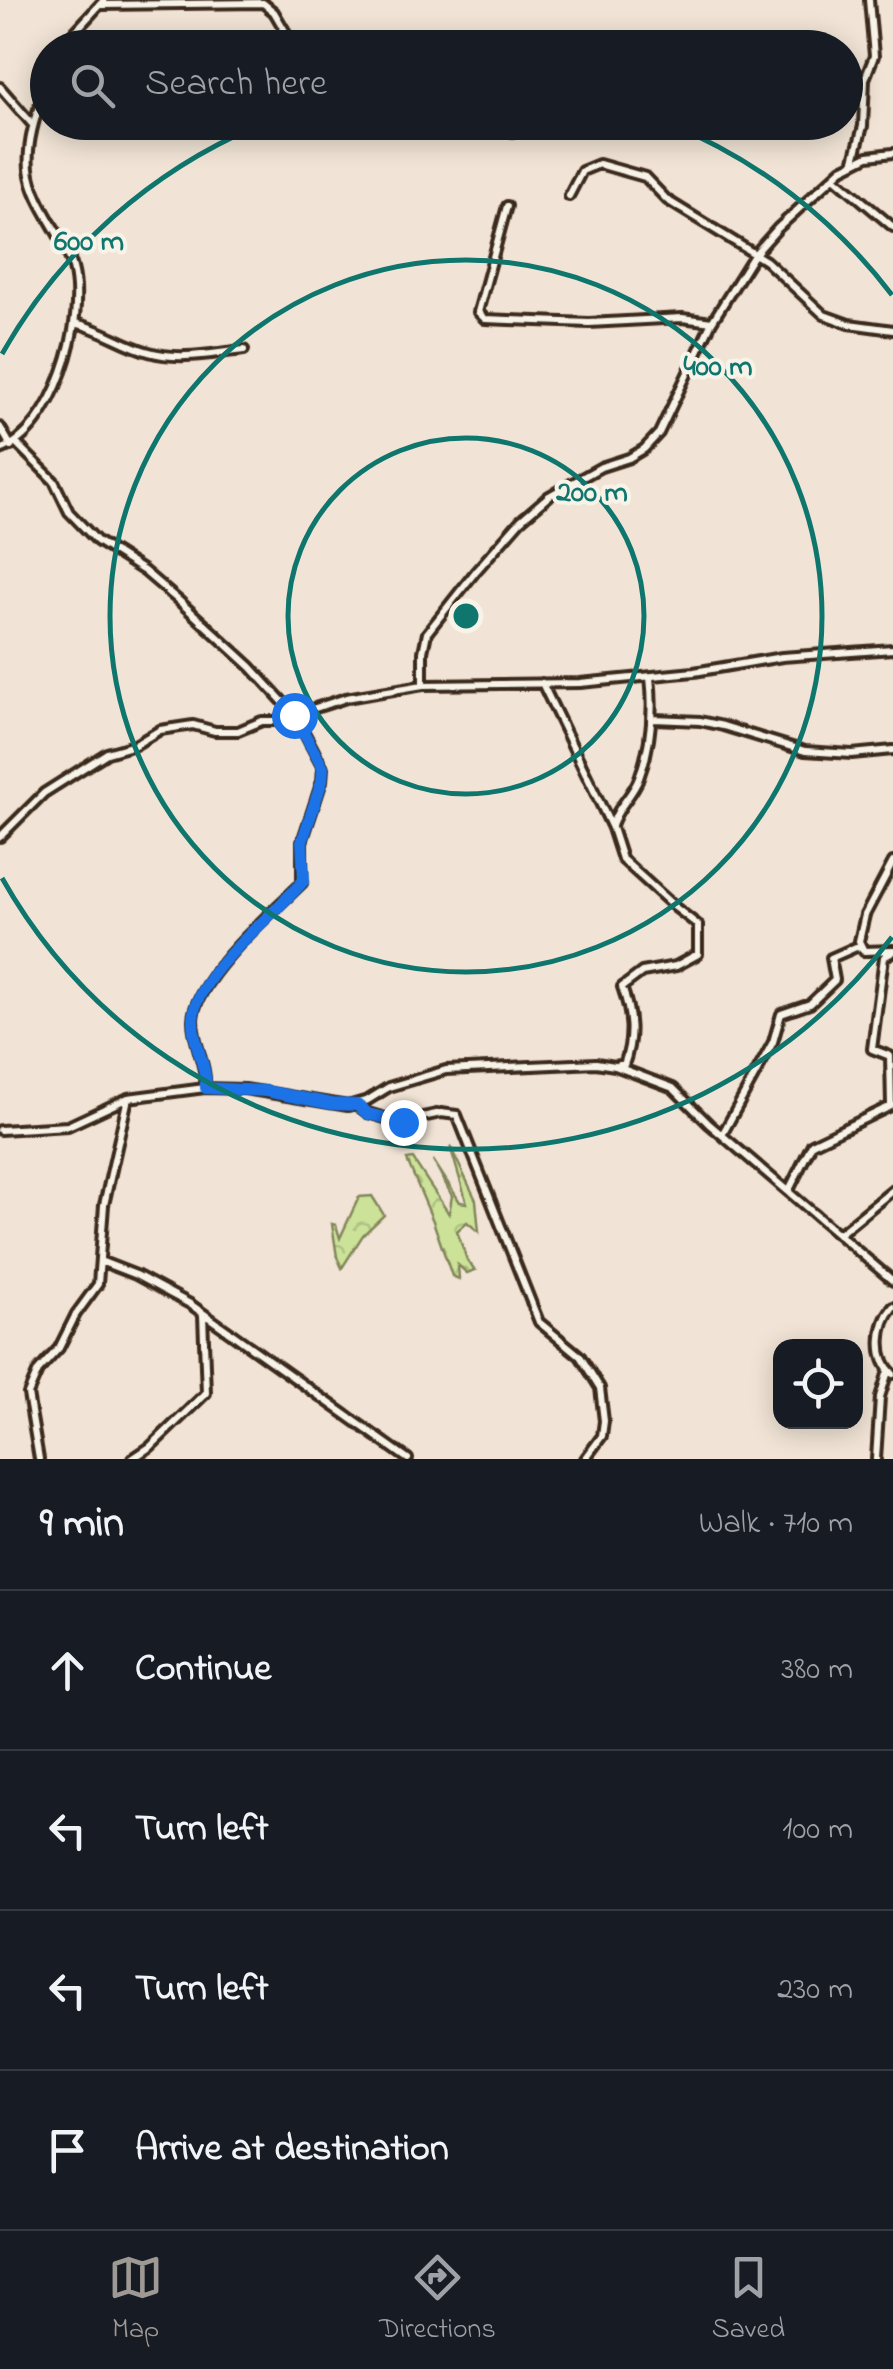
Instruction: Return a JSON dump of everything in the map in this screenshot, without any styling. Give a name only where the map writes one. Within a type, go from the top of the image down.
[{"type":"street","points":[[863,126],[865,79],[874,56],[868,0]]},
{"type":"street","points":[[76,30],[102,2],[263,3],[284,30]]},
{"type":"street","points":[[0,87],[30,121]]},
{"type":"street","points":[[0,450],[14,445],[59,379],[70,354],[75,323],[74,271],[30,175],[31,140]]},
{"type":"street","points":[[854,162],[860,140]]},
{"type":"street","points":[[423,686],[424,641],[446,607],[520,522],[549,496],[600,468],[629,458],[659,433],[712,322],[754,254],[854,162],[893,153]]},
{"type":"street","points":[[568,196],[582,171],[598,164],[645,178],[667,200],[754,254],[836,322],[893,330]]},
{"type":"street","points":[[834,177],[893,227]]},
{"type":"street","points":[[507,206],[478,312],[484,318],[588,324],[682,318],[712,322]]},
{"type":"street","points":[[75,323],[170,357],[244,350]]},
{"type":"street","points":[[0,427],[54,481],[69,512],[97,542],[144,571],[251,667],[294,715],[323,768],[302,842],[304,880],[230,954],[197,1002],[194,1034],[206,1088]]},
{"type":"street","points":[[0,837],[44,793],[107,753],[135,745],[160,730],[193,726],[238,731],[262,721],[286,721],[346,698],[423,686],[650,677],[782,657],[893,649]]},
{"type":"street","points":[[612,828],[618,807],[638,780],[654,719],[650,677]]},
{"type":"street","points":[[542,683],[625,862],[698,924],[698,954],[676,966],[642,972],[622,987],[631,1013],[631,1046],[624,1065],[615,1066]]},
{"type":"street","points":[[654,719],[712,723],[805,751],[852,754],[893,750]]},
{"type":"street","points":[[861,948],[860,932],[866,914],[893,862]]},
{"type":"street","points":[[722,1135],[774,1042],[780,1015],[810,1004],[836,980],[830,958],[856,947],[871,952],[893,951]]},
{"type":"street","points":[[788,1190],[812,1144],[891,1106],[890,1056],[872,1050],[884,957],[893,951]]},
{"type":"street","points":[[0,1130],[68,1126],[128,1098],[206,1088],[256,1090],[357,1105],[389,1087],[446,1070],[596,1063],[615,1066],[673,1088],[722,1135],[893,1281]]},
{"type":"street","points":[[39,1459],[28,1405],[30,1385],[59,1348],[76,1314],[98,1284],[104,1206],[128,1098]]},
{"type":"street","points":[[357,1105],[368,1114],[399,1122],[441,1113],[457,1114],[539,1322],[580,1356],[600,1388],[602,1436],[585,1459]]},
{"type":"street","points":[[839,1234],[893,1190]]},
{"type":"street","points":[[100,1261],[172,1292],[408,1459]]},
{"type":"street","points":[[876,1459],[880,1397],[891,1372],[884,1361],[881,1326],[893,1307]]},
{"type":"street","points":[[132,1459],[150,1447],[206,1392],[203,1314]]},
{"type":"green space","points":[[450,1146],[476,1200],[479,1232],[467,1222],[457,1231],[467,1260],[475,1270],[467,1273],[458,1265],[459,1279],[452,1276],[407,1160],[413,1159],[449,1214],[452,1196],[433,1160],[460,1202],[467,1203]]},
{"type":"green space","points":[[372,1196],[384,1215],[363,1235],[342,1268],[332,1224],[340,1238],[359,1197]]},
{"type":"route","points":[[294,715],[323,768],[302,842],[304,880],[230,954],[197,1002],[194,1034],[206,1088],[266,1091],[357,1105],[368,1114],[403,1122]]}]
